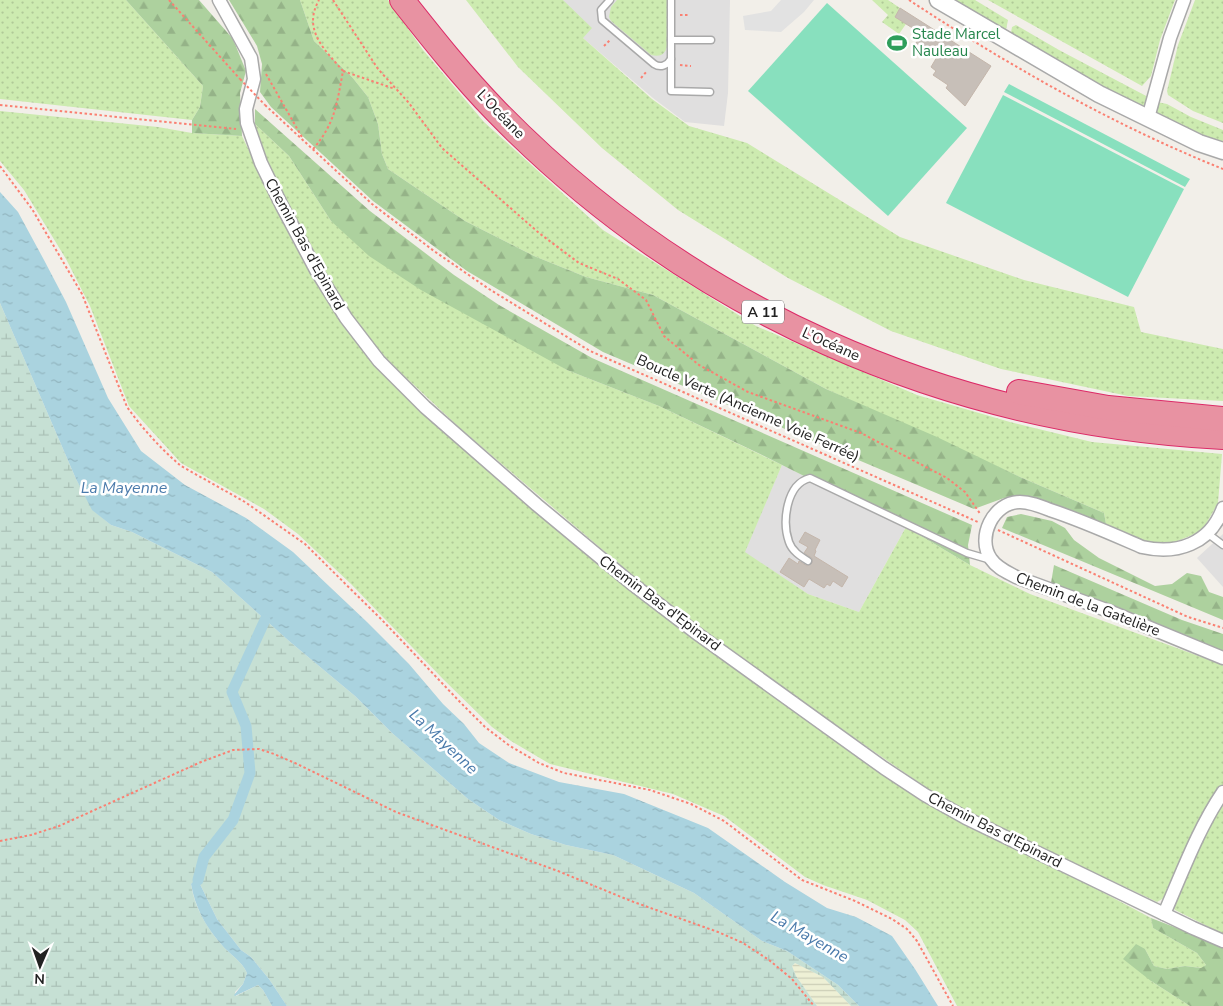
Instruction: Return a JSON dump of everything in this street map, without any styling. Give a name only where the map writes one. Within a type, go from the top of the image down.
[{"type":"highway","name":"L’Océane","points":[[402,0],[454,65],[482,96],[527,141],[568,178],[613,215],[675,259],[764,312],[802,332],[874,363],[951,390],[1013,408],[1095,424],[1184,435],[1223,437]]},
{"type":"highway","name":"L’Océane","points":[[422,0],[490,82],[582,170],[645,219],[698,255],[789,308],[897,355],[988,385],[1037,396],[1108,408],[1223,419]]},
{"type":"street","points":[[219,0],[248,50],[253,66]]},
{"type":"street","points":[[938,0],[1099,94],[1199,143],[1223,151]]},
{"type":"street","points":[[1148,118],[1170,38],[1184,0]]},
{"type":"street","name":"Chemin Bas d'Epinard","points":[[253,66],[253,85],[246,109],[249,130],[261,163],[282,206],[316,270],[346,318],[379,361],[424,407],[631,583],[699,635],[884,768],[925,795],[966,818],[1223,941]]},
{"type":"street","points":[[992,560],[987,551],[985,540],[988,526],[992,518],[1010,503],[1029,503],[1058,512],[1142,547],[1157,550],[1172,550],[1185,547],[1196,541],[1215,524],[1223,508]]},
{"type":"street","name":"Chemin de la Gatelière","points":[[992,560],[1002,569],[1016,577],[1109,611],[1223,658]]},
{"type":"street","points":[[1164,914],[1214,804],[1223,792]]},
{"type":"lane","points":[[610,0],[602,10],[602,20],[656,66],[664,66],[671,62]]},
{"type":"lane","points":[[671,0],[671,91],[710,92]]},
{"type":"lane","points":[[671,40],[711,40]]},
{"type":"lane","points":[[808,561],[794,551],[789,543],[787,516],[791,494],[797,485],[810,478],[967,553],[992,560]]},
{"type":"lane","points":[[1207,533],[1223,545]]},
{"type":"path","name":"Boucle Verte (Ancienne Voie Ferrée)","points":[[169,0],[265,105],[372,204],[434,251],[489,289],[590,351],[988,526],[1188,618],[1223,628]]},
{"type":"path","points":[[319,0],[314,14],[313,29],[318,42],[343,71],[396,89]]},
{"type":"path","points":[[333,0],[378,69],[409,104],[442,148],[539,233],[579,263],[618,279],[646,300],[664,336],[698,365],[748,392],[861,433],[947,478],[965,492],[988,526]]},
{"type":"path","points":[[671,62],[690,66]]},
{"type":"path","points":[[640,78],[653,64]]},
{"type":"path","points":[[253,66],[268,76],[304,142]]},
{"type":"path","points":[[313,150],[325,135],[336,111],[343,71]]},
{"type":"path","points":[[0,105],[249,130]]},
{"type":"path","points":[[0,166],[32,209],[82,294],[127,406],[134,417],[171,458],[181,466],[260,512],[305,544],[382,620],[460,702],[486,727],[510,746],[554,769],[650,790],[691,804],[729,824],[802,880],[868,906],[892,919],[907,929],[917,940],[953,1006]]},
{"type":"path","points":[[0,840],[31,835],[59,826],[201,762],[234,750],[258,749],[281,757],[404,815],[558,871],[743,943],[770,960],[792,979],[814,1006]]},
{"type":"shaded area","points":[[563,0],[730,0],[728,93],[724,126],[685,122],[653,98],[583,38]]},
{"type":"shaded area","points":[[781,0],[814,0],[804,12],[781,32],[745,30],[743,16],[771,11]]},
{"type":"shaded area","points":[[782,465],[906,527],[859,612],[808,594],[744,552]]},
{"type":"shaded area","points":[[1223,534],[1223,587],[1197,558]]},
{"type":"green space","points":[[0,0],[126,0],[203,86],[200,107],[192,120],[0,99]]},
{"type":"green space","points":[[126,0],[199,0],[233,39],[246,71],[240,93],[242,136],[192,133],[192,120],[200,107],[203,86]]},
{"type":"green space","points":[[229,0],[300,0],[314,41],[352,77],[368,97],[378,124],[382,154],[388,169],[465,221],[534,256],[586,277],[653,295],[826,389],[1104,513],[1106,524],[1029,497],[1004,498],[974,509],[603,352],[467,271],[373,201],[271,107],[260,92],[262,64],[257,46]]},
{"type":"green space","points":[[300,0],[388,0],[423,50],[484,122],[603,230],[756,326],[917,395],[1010,422],[1092,442],[1222,454],[1218,503],[1202,531],[1175,542],[1162,545],[1131,538],[1106,524],[1104,513],[826,389],[653,295],[586,277],[534,256],[465,221],[388,169],[382,154],[378,124],[368,97],[352,77],[314,41]]},
{"type":"green space","points":[[466,0],[563,0],[592,28],[583,38],[652,99],[689,126],[747,143],[900,237],[1024,280],[1134,307],[1141,332],[1223,349],[1223,401],[1128,396],[1001,369],[891,331],[788,278],[678,210],[602,148],[518,67]]},
{"type":"green space","points":[[617,0],[667,0],[667,46],[663,53],[657,56],[651,55],[611,21],[609,17],[611,7]]},
{"type":"green space","points":[[872,0],[888,0],[900,8],[895,17],[906,24],[899,34],[882,22],[888,15]]},
{"type":"green space","points":[[949,0],[975,0],[1008,20],[1005,35]]},
{"type":"green space","points":[[988,0],[1175,0],[1160,40],[1151,76],[1142,86]]},
{"type":"green space","points":[[1195,0],[1223,0],[1223,123],[1193,111],[1168,95],[1167,91],[1178,45]]},
{"type":"green space","points":[[827,3],[967,128],[888,216],[748,91]]},
{"type":"green space","points":[[1016,25],[1150,98],[1145,105],[1135,107],[1010,38],[1012,27]]},
{"type":"green space","points":[[1009,84],[1190,179],[1185,187],[1004,92]]},
{"type":"green space","points":[[1003,95],[1184,189],[1128,297],[946,203]]},
{"type":"green space","points":[[1157,102],[1167,104],[1191,117],[1223,130],[1223,146],[1159,118],[1156,113]]},
{"type":"green space","points":[[255,109],[370,211],[454,275],[499,305],[592,358],[972,525],[968,545],[970,565],[906,527],[760,454],[659,406],[567,370],[421,290],[369,256],[331,221],[289,156],[255,124]]},
{"type":"green space","points":[[0,111],[158,127],[192,133],[242,136],[294,244],[359,341],[466,449],[615,578],[749,678],[920,799],[1042,860],[1151,918],[1153,928],[1197,953],[1206,965],[1202,968],[1185,966],[1167,969],[1154,966],[1145,949],[1151,981],[1190,1006],[957,1006],[918,932],[905,920],[867,900],[805,877],[724,816],[673,794],[550,764],[511,741],[492,727],[351,584],[298,534],[264,509],[181,463],[129,406],[90,306],[66,259],[24,190],[0,161]]},
{"type":"green space","points":[[255,124],[289,156],[331,221],[567,370],[659,406],[782,465],[745,552],[808,594],[859,612],[906,527],[970,565],[1030,594],[1223,665],[1223,785],[1206,810],[1164,898],[1157,902],[1025,840],[937,795],[837,726],[658,597],[462,430],[399,371],[361,332],[315,257],[285,201],[259,146]]},
{"type":"green space","points":[[0,303],[76,479],[93,510],[111,525],[132,532],[212,572],[289,641],[355,696],[392,733],[468,799],[499,820],[531,834],[566,845],[613,855],[694,893],[762,941],[787,951],[838,985],[859,1006],[851,1006],[823,977],[795,963],[792,966],[796,976],[817,1006],[287,1006],[269,979],[251,957],[241,950],[217,919],[198,880],[191,884],[202,916],[224,948],[242,965],[247,973],[243,984],[235,992],[236,996],[258,985],[272,1006],[0,1006]]},
{"type":"green space","points":[[1021,514],[1052,521],[1065,528],[1074,540],[1099,558],[1155,586],[1172,584],[1187,573],[1201,576],[1209,592],[1223,597],[1223,620],[1002,528],[1007,517]]},
{"type":"green space","points":[[1054,565],[1182,620],[1223,634],[1223,652],[1051,583]]},
{"type":"green space","points":[[1223,800],[1223,934],[1175,910],[1171,904],[1216,810]]},
{"type":"green space","points":[[1151,918],[1223,946],[1223,1006],[1190,1006],[1151,981],[1123,959],[1136,944],[1145,949],[1154,966],[1167,969],[1185,966],[1201,968],[1206,965],[1197,953],[1153,928]]},
{"type":"green space","points":[[795,963],[823,977],[851,1006],[817,1006],[796,976],[792,966]]},
{"type":"water","name":"La Mayenne","points":[[0,192],[18,212],[66,302],[108,398],[141,451],[185,485],[246,518],[293,552],[409,664],[479,743],[509,763],[559,782],[624,794],[708,828],[785,882],[827,908],[856,917],[892,936],[938,1006],[859,1006],[838,985],[787,951],[762,941],[694,893],[613,855],[566,845],[531,834],[499,820],[468,799],[392,733],[355,696],[289,641],[212,572],[132,532],[111,525],[92,510],[76,479],[0,303]]},
{"type":"water","points":[[198,880],[217,919],[241,950],[251,957],[269,979],[287,1006],[272,1006],[258,985],[234,995],[243,984],[247,973],[242,965],[224,948],[206,923],[198,908],[193,892],[191,884]]},
{"type":"building","points":[[900,8],[991,66],[965,106],[946,88],[948,85],[933,75],[936,71],[931,67],[937,57],[916,43],[922,34],[895,17]]},
{"type":"building","points":[[805,532],[820,540],[814,556],[848,577],[842,587],[833,581],[830,586],[827,584],[824,588],[809,579],[804,587],[780,572],[789,558],[798,564],[799,561],[807,566],[812,563],[812,558],[804,553],[808,547],[799,542]]},
{"type":"waterway","points":[[198,880],[204,857],[233,820],[250,773],[246,726],[232,692],[265,620]]},
{"type":"place","name":"Stade Marcel Nauleau","points":[[897,43]]}]
